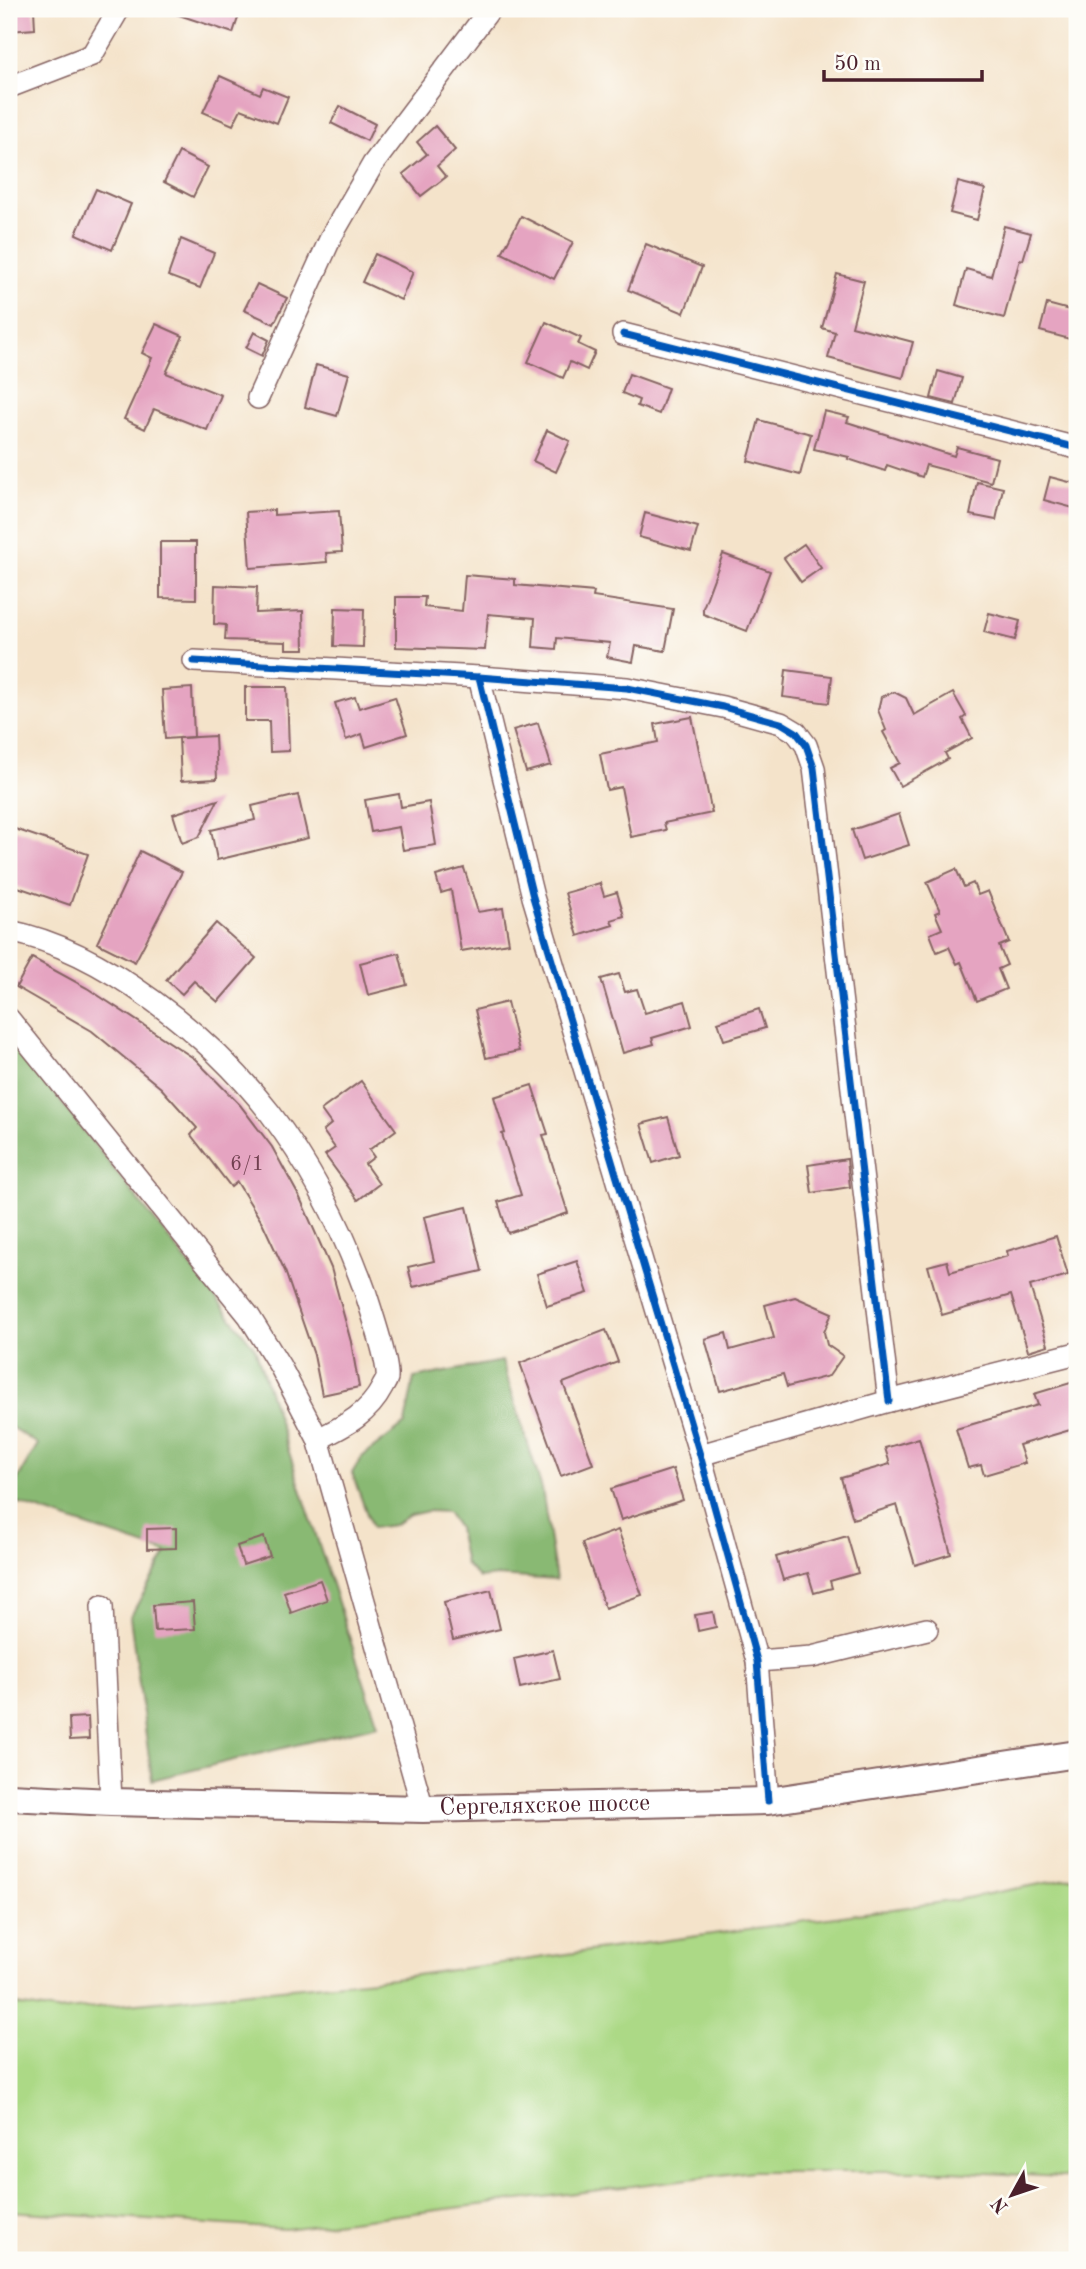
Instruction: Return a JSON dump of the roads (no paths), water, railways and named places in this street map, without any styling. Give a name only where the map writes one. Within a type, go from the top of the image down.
[{"type":"main road","name":"Сергеляхское шоссе","points":[[9,1797],[423,1809],[768,1801],[1077,1754]]},
{"type":"street","points":[[9,87],[92,55],[119,9]]},
{"type":"street","points":[[258,398],[332,235],[373,164],[490,9]]},
{"type":"street","points":[[622,334],[1077,448]]},
{"type":"street","points":[[194,661],[627,688],[723,707],[781,723],[796,732],[806,745],[816,782],[889,1402]]},
{"type":"street","points":[[479,677],[537,910],[700,1455],[757,1661],[768,1801]]},
{"type":"street","points":[[9,931],[32,935],[77,954],[123,980],[172,1015],[224,1063],[269,1113],[315,1181],[348,1243],[381,1343],[387,1378],[374,1404],[353,1421],[318,1439]]},
{"type":"street","points":[[9,1019],[249,1316],[280,1366],[318,1439],[423,1809]]},
{"type":"street","points":[[700,1455],[1077,1353]]},
{"type":"street","points":[[102,1606],[111,1802]]},
{"type":"street","points":[[757,1661],[812,1657],[927,1629]]}]
